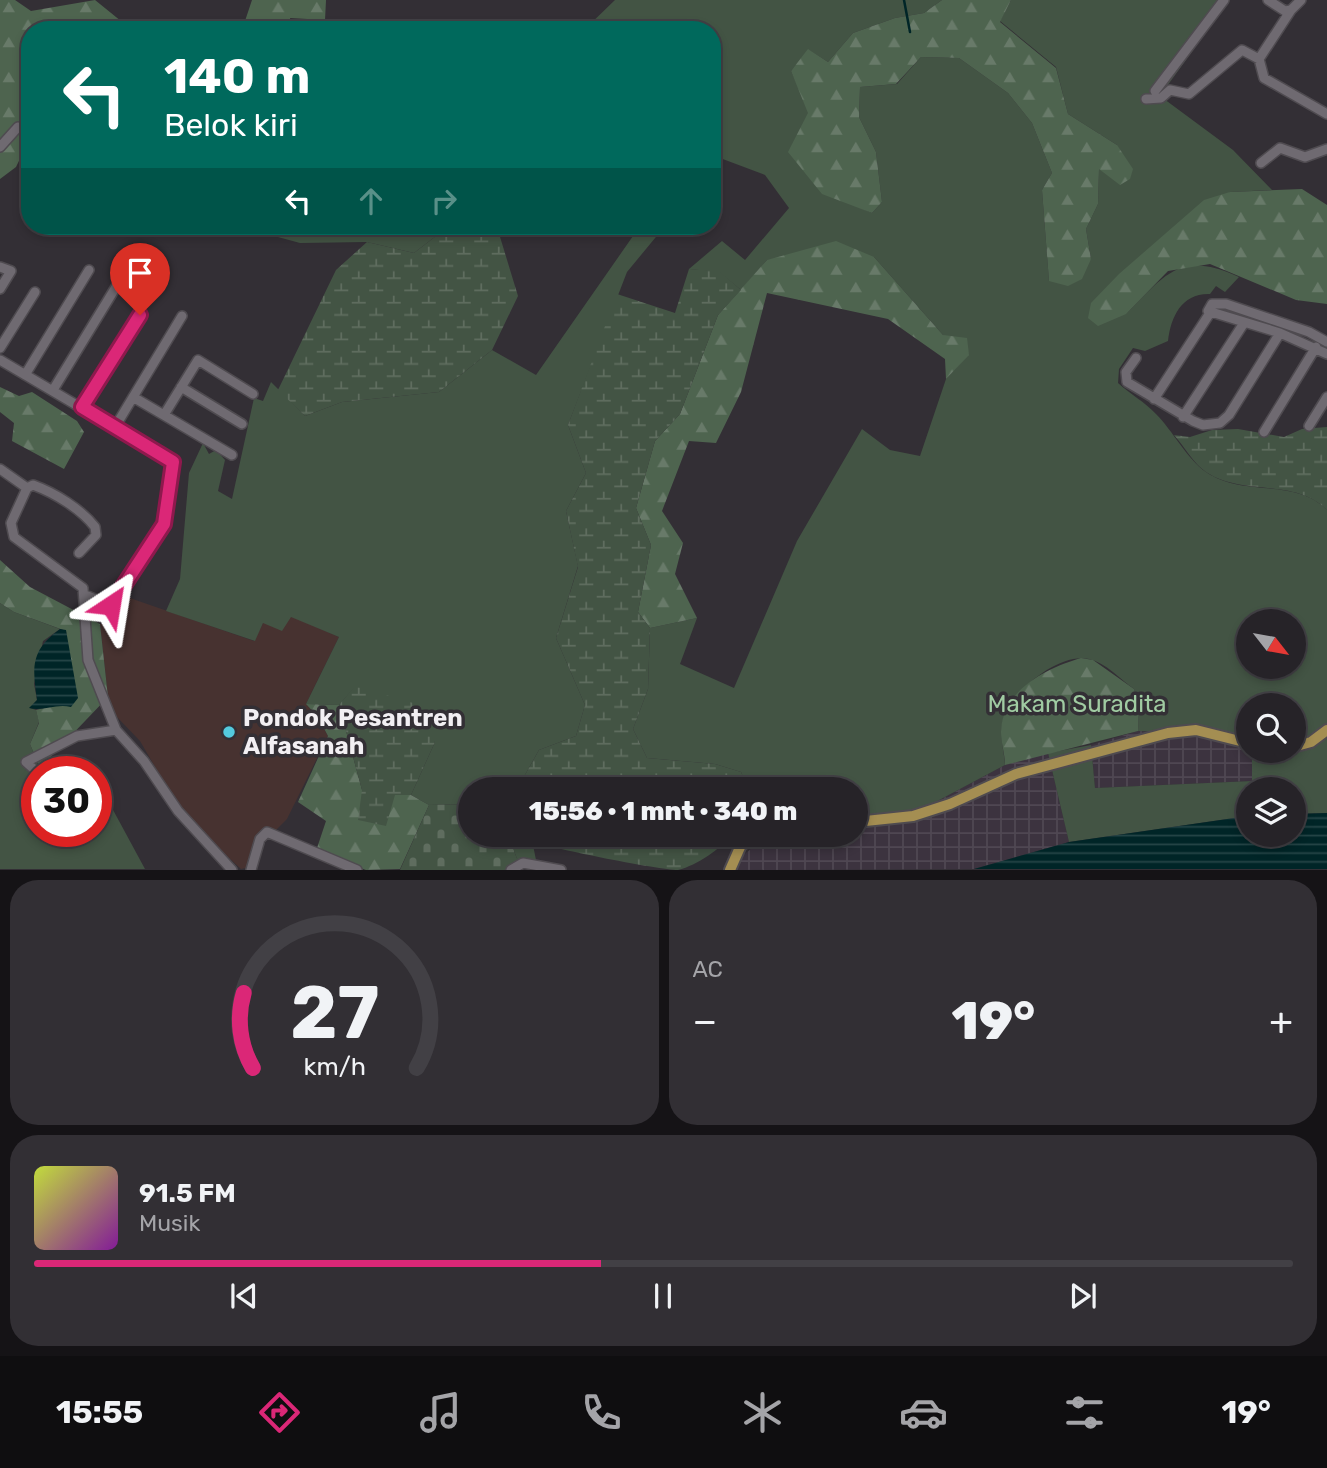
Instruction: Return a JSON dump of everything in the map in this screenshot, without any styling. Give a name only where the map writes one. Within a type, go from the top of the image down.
[{"type":"main road","points":[[868,821],[913,816],[950,804],[1016,774],[1168,733],[1196,730],[1236,740]]},
{"type":"main road","points":[[1306,743],[1327,730]]},
{"type":"main road","points":[[729,869],[740,847]]},
{"type":"street","points":[[1155,91],[1224,0]]},
{"type":"street","points":[[1268,0],[1285,11],[1291,10]]},
{"type":"street","points":[[1259,59],[1291,10],[1301,0]]},
{"type":"street","points":[[1146,99],[1161,98],[1170,90],[1189,94],[1242,50],[1259,59],[1264,78],[1327,114]]},
{"type":"street","points":[[0,146],[18,127]]},
{"type":"street","points":[[1261,163],[1280,148],[1305,157],[1327,149]]},
{"type":"street","points":[[0,267],[11,271],[0,289]]},
{"type":"street","points":[[25,374],[89,270]]},
{"type":"street","points":[[52,390],[119,282]]},
{"type":"street","points":[[0,348],[35,292]]},
{"type":"street","points":[[1154,399],[1210,313],[1212,304],[1226,304],[1308,332],[1327,342]]},
{"type":"street","points":[[1210,313],[1280,333],[1327,354]]},
{"type":"street","points":[[82,407],[140,315]]},
{"type":"street","points":[[115,427],[182,316]]},
{"type":"street","points":[[1183,417],[1244,323]]},
{"type":"street","points":[[1136,358],[1125,380],[1183,417],[1203,425],[1224,420],[1280,333]]},
{"type":"street","points":[[1264,432],[1316,347]]},
{"type":"street","points":[[0,359],[173,462],[164,524],[111,605],[85,595]]},
{"type":"street","points":[[164,415],[198,360],[253,394]]},
{"type":"street","points":[[181,387],[242,424]]},
{"type":"street","points":[[133,397],[232,455]]},
{"type":"street","points":[[1309,426],[1327,397]]},
{"type":"street","points":[[0,469],[27,488]]},
{"type":"street","points":[[79,553],[96,535],[96,527],[75,509],[43,489],[33,485],[27,488],[11,523],[14,537],[45,562],[76,579],[85,595],[88,660],[116,730],[144,761],[178,811],[232,870]]},
{"type":"street","points":[[38,756],[77,736],[116,730]]},
{"type":"street","points":[[251,870],[260,839],[267,832],[342,866],[357,870]]},
{"type":"street","points":[[512,870],[523,863],[561,870]]},
{"type":"shaded area","name":"Pondok Pesantren Alfasanah","points":[[127,597],[254,641],[263,623],[291,616],[339,637],[306,704],[318,717],[328,736],[287,819],[275,831],[267,832],[246,868],[241,869],[197,829],[173,798],[140,741],[114,714],[108,697],[100,624],[117,620]]},
{"type":"shaded area","points":[[1138,731],[1191,733],[1236,743],[1236,763],[1252,763],[1253,777],[1236,777],[1236,782],[1095,788],[1091,745]]},
{"type":"shaded area","points":[[1048,753],[1069,842],[974,869],[732,870],[736,861],[753,847],[868,847],[868,825],[900,821],[1005,765]]},
{"type":"green space","points":[[0,0],[15,0],[31,11],[95,0],[121,21],[21,21],[21,157],[16,167],[0,179]]},
{"type":"green space","points":[[252,0],[326,0],[325,20],[290,18],[291,21],[245,21]]},
{"type":"green space","points":[[615,0],[942,0],[924,13],[895,18],[853,33],[828,62],[809,50],[791,71],[852,204],[872,213],[882,202],[876,152],[859,117],[860,87],[897,84],[921,57],[959,58],[1008,93],[1032,123],[1052,173],[1042,190],[1049,281],[1091,259],[1086,229],[1098,204],[1099,168],[1117,145],[1068,114],[1056,67],[1000,21],[1011,0],[1229,0],[1160,96],[1233,150],[1272,190],[1230,192],[1126,314],[1175,270],[1202,266],[1239,277],[1225,292],[1216,286],[1210,294],[1192,297],[1185,302],[1175,315],[1168,341],[1145,351],[1133,348],[1119,369],[1118,383],[1156,414],[1206,472],[1236,484],[1300,494],[1327,510],[1327,813],[1306,814],[1306,777],[1252,777],[1252,763],[1306,763],[1306,693],[1236,693],[1236,743],[1191,733],[1138,731],[1139,706],[1134,689],[1095,661],[1077,658],[1065,661],[1039,675],[1009,706],[1002,723],[1001,735],[1005,765],[900,821],[868,825],[868,777],[743,777],[741,772],[715,764],[647,758],[633,729],[648,689],[650,628],[697,618],[680,664],[734,688],[797,541],[862,429],[890,450],[920,456],[946,379],[969,354],[943,335],[874,257],[767,260],[741,290],[719,272],[689,269],[722,241],[745,260],[789,208],[765,175],[721,158],[721,21],[593,21]]},
{"type":"green space","points":[[942,0],[1011,0],[1000,22],[1056,68],[1068,114],[1117,145],[1133,169],[1130,179],[1120,185],[1099,169],[1098,204],[1086,229],[1091,259],[1082,279],[1068,286],[1049,281],[1042,190],[1052,173],[1032,123],[1008,93],[959,58],[921,57],[896,84],[860,87],[859,117],[876,152],[882,202],[872,213],[822,194],[788,152],[808,113],[791,71],[808,49],[828,62],[853,33],[895,18],[924,13]]},
{"type":"green space","points":[[1302,189],[1327,205],[1327,304],[1296,300],[1210,264],[1168,271],[1126,314],[1098,326],[1088,318],[1091,303],[1119,274],[1204,200],[1230,192]]},
{"type":"green space","points":[[270,235],[436,236],[414,253],[367,242],[300,243]]},
{"type":"green space","points":[[437,235],[499,235],[518,296],[492,350],[439,392],[342,402],[305,416],[278,390],[336,270],[367,242],[414,253]]},
{"type":"green space","points":[[634,235],[658,235],[627,272],[568,425],[586,473],[566,511],[578,566],[556,638],[585,705],[576,736],[539,750],[524,777],[458,777],[458,804],[429,805],[411,795],[435,742],[355,687],[339,705],[306,704],[339,637],[291,617],[282,631],[263,623],[255,641],[166,611],[180,579],[189,473],[203,443],[209,454],[216,450],[225,460],[218,491],[232,499],[254,398],[263,401],[271,382],[305,416],[342,402],[439,392],[492,350],[536,375]]},
{"type":"green space","points":[[836,241],[874,257],[943,335],[967,338],[969,355],[946,379],[945,359],[888,319],[767,293],[741,392],[716,443],[689,441],[662,511],[683,543],[675,574],[697,618],[650,628],[638,612],[651,545],[636,508],[655,441],[680,414],[718,315],[767,260]]},
{"type":"green space","points":[[689,269],[719,271],[741,290],[718,315],[680,414],[655,441],[636,508],[651,545],[638,612],[650,628],[648,689],[633,729],[647,758],[715,764],[741,772],[743,777],[524,777],[539,750],[576,736],[585,705],[556,638],[578,567],[566,511],[586,473],[568,425],[617,294],[675,313]]},
{"type":"green space","points":[[0,387],[19,396],[32,392],[77,421],[84,432],[64,469],[12,441],[14,423],[0,412]]},
{"type":"green space","points":[[1327,427],[1327,510],[1300,494],[1236,484],[1206,472],[1174,435],[1190,437],[1212,430],[1238,429],[1284,437],[1302,429]]},
{"type":"green space","points":[[0,560],[30,587],[100,624],[108,697],[51,756],[35,756],[30,744],[39,723],[36,710],[60,704],[68,654],[66,631],[14,612],[0,603]]},
{"type":"green space","points":[[0,603],[14,612],[60,629],[43,641],[34,684],[37,700],[30,708],[36,710],[39,722],[30,744],[35,756],[21,756],[21,847],[112,847],[112,808],[145,869],[0,869]]},
{"type":"green space","name":"Makam Suradita","points":[[1081,658],[1093,660],[1134,689],[1139,706],[1138,731],[1005,765],[1001,732],[1003,717],[1009,704],[1029,683],[1041,675]]},
{"type":"green space","points":[[355,686],[413,703],[435,742],[411,795],[395,795],[386,826],[358,820],[362,790],[339,705]]},
{"type":"green space","points":[[306,704],[339,705],[362,790],[411,795],[429,805],[400,869],[366,870],[316,851],[326,821],[298,802],[328,736],[318,717]]},
{"type":"green space","points":[[1091,745],[1095,788],[1236,782],[1236,818],[1069,842],[1048,753]]},
{"type":"green space","points":[[458,804],[458,847],[513,847],[519,864],[513,870],[400,870],[429,805]]},
{"type":"green space","points":[[513,847],[533,847],[536,860],[519,864]]},
{"type":"green space","points":[[554,847],[720,847],[708,856],[678,870]]},
{"type":"water","points":[[60,629],[66,630],[78,698],[71,707],[29,708],[37,700],[34,668],[39,652],[43,644]]},
{"type":"water","points":[[1327,813],[1327,869],[974,869],[1069,842],[1236,818],[1236,847],[1306,847],[1306,814]]},
{"type":"waterway","points":[[904,0],[910,32]]},
{"type":"place","name":"Pondok Pesantren Alfasanah","points":[[229,732]]},
{"type":"route","points":[[111,605],[164,524],[173,462],[82,407],[140,315]]}]
